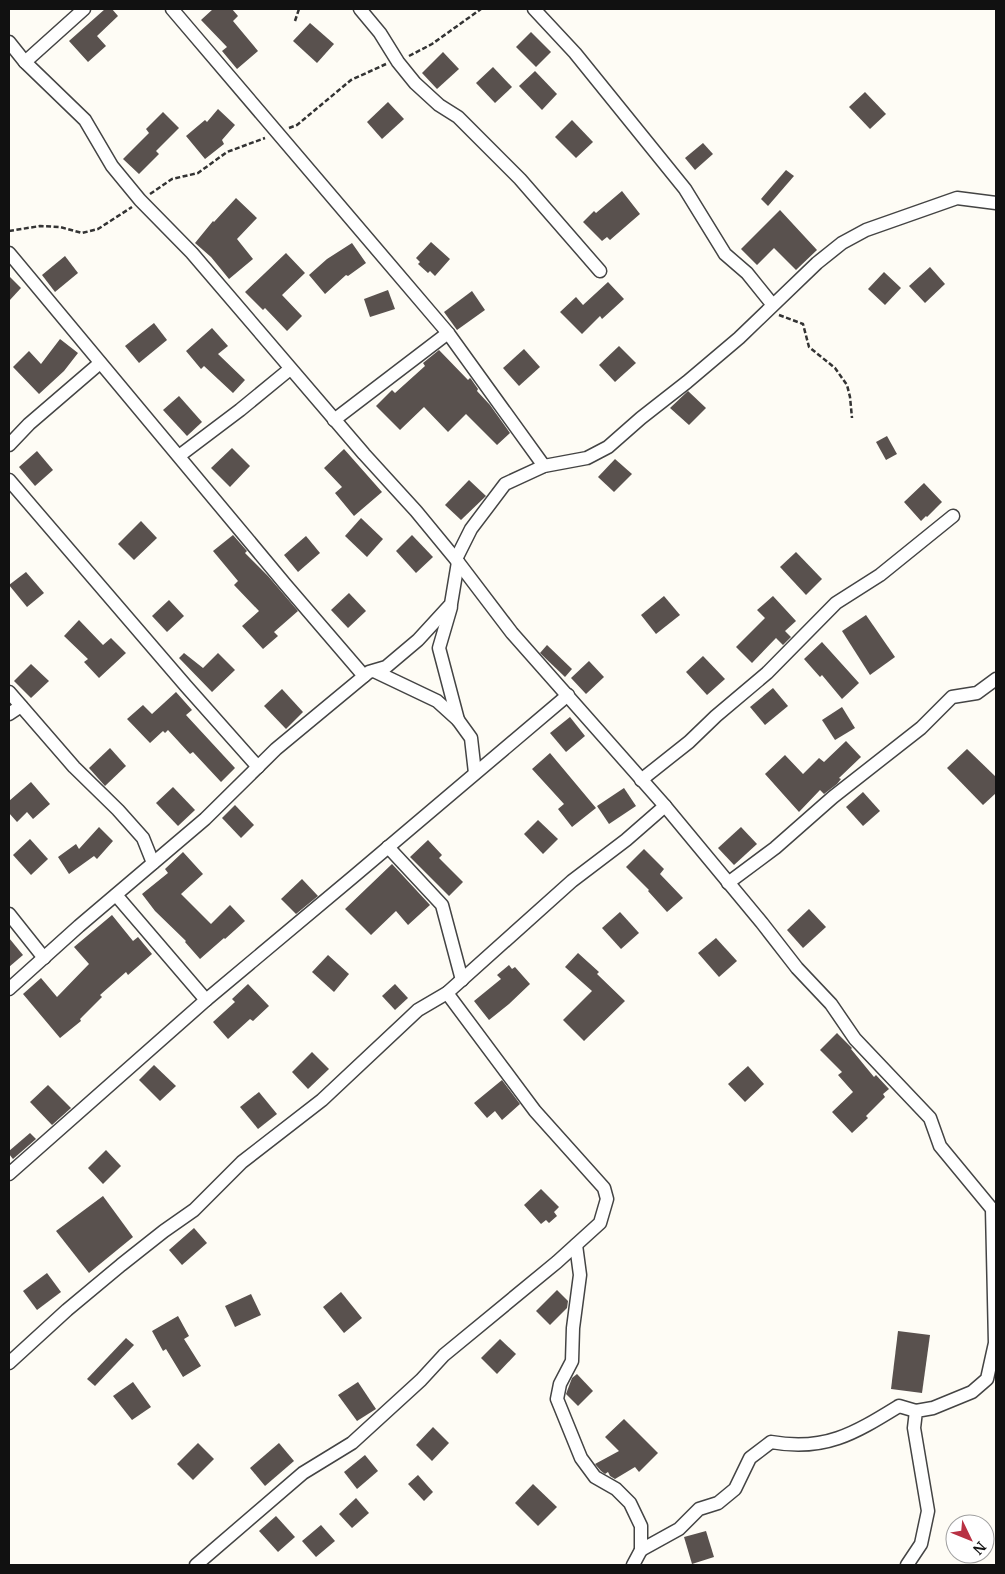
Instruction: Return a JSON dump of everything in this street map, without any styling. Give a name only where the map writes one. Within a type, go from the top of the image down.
[{"type":"street","points":[[25,62],[84,9]]},
{"type":"street","points":[[172,9],[448,333],[544,466]]},
{"type":"street","points":[[360,9],[380,33],[398,62],[415,83],[439,105],[458,117],[520,179],[600,271]]},
{"type":"street","points":[[534,9],[575,53],[686,189],[725,254],[747,273],[769,308]]},
{"type":"street","points":[[9,42],[25,62],[85,120],[112,166],[140,200],[192,253],[334,420],[416,510],[457,560],[512,633],[665,806],[797,968],[831,1004],[854,1039],[930,1118],[940,1146],[992,1209],[994,1343],[987,1379],[972,1392],[933,1408],[916,1411],[899,1406],[863,1428],[828,1442],[791,1446],[771,1442],[750,1458],[735,1489],[718,1504],[699,1509],[678,1529],[641,1550]]},
{"type":"street","points":[[458,720],[440,648],[451,604],[457,560],[471,529],[505,484],[544,466],[587,458],[608,447],[731,344],[817,263],[842,243],[866,230],[957,198],[996,203]]},
{"type":"street","points":[[9,253],[179,456],[369,674],[437,701],[458,720],[471,738],[475,773]]},
{"type":"street","points":[[334,420],[448,333]]},
{"type":"street","points":[[9,445],[29,424],[100,363]]},
{"type":"street","points":[[179,456],[290,369]]},
{"type":"street","points":[[9,480],[258,767]]},
{"type":"street","points":[[641,780],[689,742],[716,716],[767,673],[836,603],[880,574],[953,516]]},
{"type":"street","points":[[9,989],[205,819],[276,749],[369,674],[386,668],[412,645],[451,604]]},
{"type":"street","points":[[728,883],[775,848],[833,797],[921,728],[952,697],[977,692],[996,679]]},
{"type":"street","points":[[9,692],[74,766],[143,838],[153,863]]},
{"type":"street","points":[[9,1174],[206,1000],[568,695]]},
{"type":"street","points":[[9,714],[21,706]]},
{"type":"street","points":[[9,1363],[121,1264],[194,1210],[242,1162],[322,1100],[418,1010],[447,993],[572,881],[626,840],[665,806]]},
{"type":"street","points":[[388,847],[442,905],[462,980]]},
{"type":"street","points":[[116,895],[206,1000]]},
{"type":"street","points":[[9,914],[44,958]]},
{"type":"street","points":[[196,1565],[303,1474],[352,1443],[421,1380],[444,1355],[557,1262],[600,1223],[607,1199],[604,1188],[535,1111],[447,993]]},
{"type":"street","points":[[576,1245],[580,1274],[573,1328],[572,1361],[560,1384],[557,1399],[581,1458],[594,1477],[616,1489],[630,1503],[641,1526],[641,1550],[633,1565]]},
{"type":"street","points":[[906,1565],[921,1544],[928,1511],[914,1428],[916,1411]]},
{"type":"path","points":[[295,21],[300,9]]},
{"type":"path","points":[[9,231],[40,226],[82,233],[98,229],[129,210],[140,200],[172,179],[198,173],[226,152],[296,125],[351,80],[386,64],[398,62],[432,44],[481,9]]},
{"type":"path","points":[[769,308],[803,324],[808,347],[835,368],[847,385],[852,418]]},
{"type":"building","points":[[105,9],[112,9],[118,16],[97,36],[106,46],[88,62],[69,41]]},
{"type":"building","points":[[213,9],[232,9],[238,16],[233,21],[258,51],[237,69],[222,51],[227,47],[201,20]]},
{"type":"building","points":[[310,23],[334,44],[317,63],[293,41]]},
{"type":"building","points":[[531,32],[551,52],[536,67],[516,47]]},
{"type":"building","points":[[443,52],[459,69],[437,89],[422,73]]},
{"type":"building","points":[[493,67],[512,87],[495,103],[476,83]]},
{"type":"building","points":[[535,71],[557,94],[542,110],[519,86]]},
{"type":"building","points":[[865,92],[886,114],[870,129],[849,107]]},
{"type":"building","points":[[388,102],[404,119],[382,139],[367,122]]},
{"type":"building","points":[[218,109],[235,125],[222,140],[224,144],[205,159],[186,136],[205,120],[207,122]]},
{"type":"building","points":[[163,112],[179,128],[156,151],[159,154],[139,174],[123,159],[149,133],[146,129]]},
{"type":"building","points":[[572,120],[593,142],[576,158],[555,137]]},
{"type":"building","points":[[703,143],[713,154],[695,170],[685,158]]},
{"type":"building","points":[[786,170],[794,176],[768,206],[761,199]]},
{"type":"building","points":[[622,191],[640,214],[610,240],[607,237],[602,241],[583,222],[594,211],[596,213]]},
{"type":"building","points":[[236,198],[257,218],[237,239],[253,259],[229,279],[211,257],[195,243],[213,221]]},
{"type":"building","points":[[780,210],[817,250],[796,270],[774,248],[757,265],[741,249]]},
{"type":"building","points":[[431,242],[450,259],[435,276],[430,271],[428,273],[418,264],[420,262],[416,258]]},
{"type":"building","points":[[352,243],[366,263],[348,276],[346,275],[325,294],[309,275],[327,259]]},
{"type":"building","points":[[286,253],[305,273],[282,295],[302,316],[287,331],[265,308],[263,310],[245,292]]},
{"type":"building","points":[[65,256],[78,273],[55,292],[42,275]]},
{"type":"building","points":[[930,267],[945,284],[925,303],[909,286]]},
{"type":"building","points":[[884,272],[901,288],[885,305],[868,289]]},
{"type":"building","points":[[9,276],[21,288],[9,301]]},
{"type":"building","points":[[608,282],[624,299],[602,319],[600,316],[582,334],[560,312],[576,297],[583,305]]},
{"type":"building","points":[[388,290],[395,309],[370,317],[364,299]]},
{"type":"building","points":[[472,291],[485,310],[457,330],[444,312]]},
{"type":"building","points":[[154,323],[167,340],[139,363],[125,346]]},
{"type":"building","points":[[212,328],[228,346],[218,354],[245,380],[233,393],[204,366],[201,369],[186,351]]},
{"type":"building","points":[[60,339],[78,353],[64,371],[39,394],[13,367],[29,351],[41,364]]},
{"type":"building","points":[[619,346],[636,363],[615,382],[599,365]]},
{"type":"building","points":[[524,349],[540,367],[519,386],[503,368]]},
{"type":"building","points":[[439,350],[468,380],[471,379],[478,389],[477,391],[490,405],[510,433],[497,445],[466,414],[448,432],[424,407],[400,430],[376,406],[392,390],[395,393],[425,366],[423,363]]},
{"type":"building","points":[[688,391],[706,408],[689,425],[670,408]]},
{"type":"building","points":[[179,396],[202,422],[187,436],[163,410]]},
{"type":"building","points":[[887,436],[897,454],[886,460],[876,442]]},
{"type":"building","points":[[232,448],[250,466],[230,487],[211,468]]},
{"type":"building","points":[[344,449],[382,492],[354,516],[335,493],[342,487],[324,468]]},
{"type":"building","points":[[37,451],[53,470],[35,486],[19,467]]},
{"type":"building","points":[[615,459],[632,474],[614,492],[598,477]]},
{"type":"building","points":[[469,480],[486,496],[461,520],[445,505]]},
{"type":"building","points":[[924,483],[942,502],[921,521],[904,502]]},
{"type":"building","points":[[361,518],[383,539],[367,557],[345,536]]},
{"type":"building","points":[[141,521],[157,538],[134,560],[118,544]]},
{"type":"building","points":[[233,535],[247,551],[245,553],[298,611],[274,632],[278,636],[263,649],[242,626],[259,611],[234,585],[238,581],[213,551]]},
{"type":"building","points":[[412,535],[433,557],[416,573],[396,551]]},
{"type":"building","points":[[306,536],[320,553],[298,572],[284,555]]},
{"type":"building","points":[[796,552],[822,579],[806,595],[780,567]]},
{"type":"building","points":[[26,572],[44,593],[27,607],[9,585]]},
{"type":"building","points":[[349,593],[366,611],[348,628],[331,610]]},
{"type":"building","points":[[664,596],[680,615],[656,634],[641,615]]},
{"type":"building","points":[[773,596],[796,621],[785,631],[791,637],[783,645],[776,638],[752,663],[736,647],[765,618],[757,610]]},
{"type":"building","points":[[169,600],[184,616],[167,632],[152,616]]},
{"type":"building","points":[[866,615],[895,657],[870,675],[842,631]]},
{"type":"building","points":[[79,620],[103,645],[111,638],[126,653],[99,678],[84,662],[88,659],[64,636]]},
{"type":"building","points":[[822,642],[859,683],[842,699],[822,675],[820,677],[804,659]]},
{"type":"building","points":[[547,645],[572,669],[565,677],[540,653]]},
{"type":"building","points":[[184,653],[203,668],[218,653],[235,670],[212,692],[179,658]]},
{"type":"building","points":[[703,656],[725,679],[707,695],[686,672]]},
{"type":"building","points":[[589,661],[604,677],[586,694],[571,678]]},
{"type":"building","points":[[31,664],[49,681],[31,698],[14,681]]},
{"type":"building","points":[[773,688],[788,706],[765,725],[750,707]]},
{"type":"building","points":[[282,689],[303,712],[286,729],[264,706]]},
{"type":"building","points":[[176,692],[192,710],[186,715],[235,768],[221,782],[193,752],[190,754],[168,730],[165,733],[163,731],[150,743],[127,719],[143,705],[152,714]]},
{"type":"building","points":[[842,707],[855,728],[835,740],[822,720]]},
{"type":"building","points":[[570,717],[585,736],[566,752],[550,733]]},
{"type":"building","points":[[846,741],[861,757],[839,778],[841,779],[837,784],[824,794],[820,790],[799,812],[765,774],[785,755],[803,774],[819,758],[824,762]]},
{"type":"building","points":[[110,748],[126,766],[105,786],[89,768]]},
{"type":"building","points":[[967,749],[996,777],[996,793],[983,805],[947,768]]},
{"type":"building","points":[[550,753],[596,808],[572,827],[558,809],[564,804],[532,769]]},
{"type":"building","points":[[31,782],[50,804],[33,819],[27,812],[17,822],[9,813],[9,801]]},
{"type":"building","points":[[173,787],[195,810],[178,826],[156,803]]},
{"type":"building","points":[[624,788],[636,806],[609,824],[597,806]]},
{"type":"building","points":[[863,792],[880,811],[863,826],[846,807]]},
{"type":"building","points":[[235,805],[254,825],[241,838],[222,818]]},
{"type":"building","points":[[538,820],[558,839],[543,854],[524,834]]},
{"type":"building","points":[[99,827],[113,841],[97,859],[94,856],[69,874],[58,857],[76,844],[79,849]]},
{"type":"building","points":[[741,827],[757,844],[734,865],[718,848]]},
{"type":"building","points":[[30,839],[48,859],[31,875],[13,855]]},
{"type":"building","points":[[428,840],[442,855],[439,858],[463,882],[449,896],[410,857]]},
{"type":"building","points":[[644,849],[664,869],[660,874],[683,898],[667,912],[649,890],[626,867]]},
{"type":"building","points":[[183,852],[203,874],[181,894],[211,924],[230,905],[245,921],[200,959],[186,941],[155,911],[142,894],[168,873],[165,869]]},
{"type":"building","points":[[392,864],[430,905],[408,925],[396,911],[371,935],[345,909]]},
{"type":"building","points":[[302,879],[318,896],[296,914],[281,899]]},
{"type":"building","points":[[809,909],[826,927],[803,948],[787,930]]},
{"type":"building","points":[[620,912],[639,933],[621,949],[602,928]]},
{"type":"building","points":[[112,915],[133,941],[138,937],[152,954],[128,975],[126,972],[100,995],[102,997],[80,1019],[81,1021],[60,1038],[23,994],[41,978],[57,997],[89,964],[74,947]]},
{"type":"building","points":[[9,938],[23,955],[9,967]]},
{"type":"building","points":[[716,938],[737,961],[719,977],[698,953]]},
{"type":"building","points":[[578,953],[599,972],[597,974],[625,1001],[584,1041],[563,1020],[592,991],[565,967]]},
{"type":"building","points":[[328,955],[349,974],[334,992],[312,972]]},
{"type":"building","points":[[509,965],[512,969],[515,967],[530,984],[489,1020],[474,1001],[501,979],[497,975]]},
{"type":"building","points":[[248,984],[269,1006],[253,1021],[250,1019],[228,1039],[213,1022],[235,1002],[232,999]]},
{"type":"building","points":[[395,984],[408,998],[395,1010],[382,996]]},
{"type":"building","points":[[837,1033],[852,1048],[874,1077],[876,1075],[889,1089],[883,1094],[885,1097],[866,1116],[868,1118],[852,1133],[832,1112],[853,1092],[838,1075],[842,1072],[820,1050]]},
{"type":"building","points":[[312,1052],[329,1069],[308,1089],[292,1072]]},
{"type":"building","points":[[154,1065],[176,1086],[160,1101],[139,1080]]},
{"type":"building","points":[[748,1066],[764,1084],[745,1102],[728,1084]]},
{"type":"building","points":[[502,1080],[520,1104],[502,1120],[495,1111],[487,1118],[474,1103]]},
{"type":"building","points":[[48,1085],[71,1108],[52,1125],[30,1102]]},
{"type":"building","points":[[259,1092],[277,1114],[258,1129],[240,1107]]},
{"type":"building","points":[[30,1133],[36,1139],[13,1159],[9,1151]]},
{"type":"building","points":[[106,1150],[121,1166],[103,1184],[88,1168]]},
{"type":"building","points":[[541,1189],[559,1207],[554,1212],[557,1216],[549,1223],[546,1220],[541,1224],[524,1205]]},
{"type":"building","points":[[103,1196],[133,1237],[89,1273],[56,1231]]},
{"type":"building","points":[[194,1228],[207,1243],[182,1265],[169,1250]]},
{"type":"building","points":[[47,1273],[61,1292],[37,1310],[23,1291]]},
{"type":"building","points":[[557,1290],[568,1301],[567,1308],[550,1325],[536,1311]]},
{"type":"building","points":[[341,1292],[362,1318],[344,1333],[323,1307]]},
{"type":"building","points":[[251,1294],[261,1315],[235,1327],[225,1306]]},
{"type":"building","points":[[178,1316],[189,1336],[184,1339],[201,1366],[183,1377],[166,1349],[163,1351],[152,1331]]},
{"type":"building","points":[[898,1331],[930,1335],[922,1393],[891,1389]]},
{"type":"building","points":[[126,1338],[134,1345],[95,1386],[87,1379]]},
{"type":"building","points":[[500,1339],[516,1354],[497,1374],[481,1358]]},
{"type":"building","points":[[577,1374],[593,1391],[578,1406],[566,1394],[572,1378]]},
{"type":"building","points":[[133,1382],[151,1407],[132,1420],[113,1396]]},
{"type":"building","points":[[358,1382],[376,1409],[357,1421],[338,1395]]},
{"type":"building","points":[[624,1419],[658,1453],[639,1472],[635,1467],[615,1479],[608,1472],[605,1474],[601,1471],[595,1464],[619,1451],[605,1437]]},
{"type":"building","points":[[433,1427],[449,1443],[432,1461],[416,1445]]},
{"type":"building","points":[[198,1443],[214,1459],[193,1480],[177,1464]]},
{"type":"building","points":[[279,1443],[294,1461],[265,1486],[250,1468]]},
{"type":"building","points":[[365,1455],[378,1471],[357,1489],[344,1472]]},
{"type":"building","points":[[418,1475],[433,1492],[424,1501],[408,1484]]},
{"type":"building","points":[[533,1484],[557,1507],[538,1526],[515,1503]]},
{"type":"building","points":[[356,1498],[369,1513],[352,1528],[339,1514]]},
{"type":"building","points":[[276,1516],[295,1537],[278,1552],[259,1531]]},
{"type":"building","points":[[321,1525],[335,1541],[316,1557],[302,1541]]},
{"type":"building","points":[[706,1531],[714,1557],[692,1564],[684,1537]]}]
